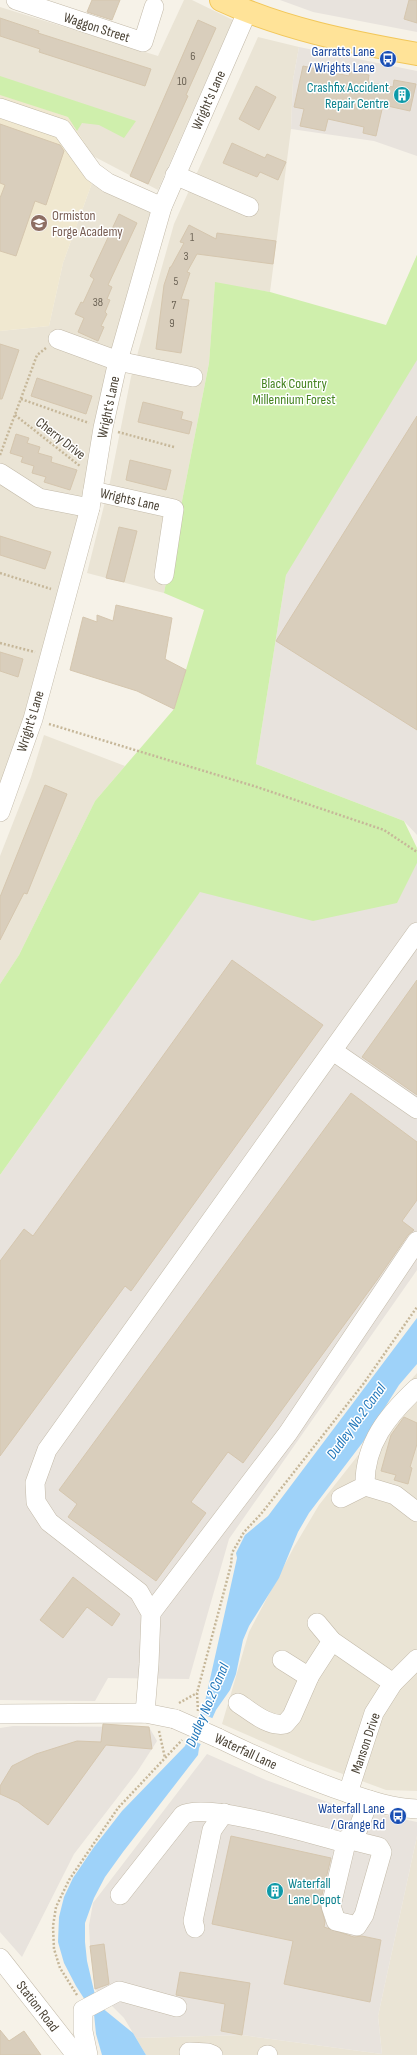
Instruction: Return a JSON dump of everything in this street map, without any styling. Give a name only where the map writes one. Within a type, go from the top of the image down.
[{"type":"main road","points":[[221,0],[247,12],[300,29],[371,46],[417,54]]},
{"type":"street","name":"Waggon Street","points":[[16,0],[143,42],[154,7]]},
{"type":"street","name":"Wright's Lane","points":[[0,812],[33,719],[65,593],[93,492],[103,428],[118,361],[162,208],[175,175],[247,12]]},
{"type":"street","points":[[0,108],[62,129],[93,172],[108,183],[162,208]]},
{"type":"street","points":[[175,175],[249,207]]},
{"type":"street","points":[[58,339],[118,361],[193,377]]},
{"type":"street","points":[[0,473],[39,498],[93,492]]},
{"type":"street","name":"Wrights Lane","points":[[93,492],[174,509],[164,575]]},
{"type":"street","points":[[150,1714],[149,1664],[151,1613],[139,1592],[49,1522],[36,1502],[35,1483],[47,1450],[417,932]]},
{"type":"street","points":[[333,1051],[417,1109]]},
{"type":"street","points":[[151,1613],[288,1433],[417,1241]]},
{"type":"street","points":[[341,1498],[365,1477],[380,1430],[395,1409],[417,1388]]},
{"type":"street","points":[[365,1477],[395,1495],[417,1512]]},
{"type":"street","points":[[317,1623],[332,1641],[393,1683]]},
{"type":"street","points":[[238,1703],[277,1725],[285,1724],[292,1716],[310,1677],[332,1641]]},
{"type":"street","name":"Manson Drive","points":[[348,1793],[374,1713],[393,1683],[417,1659]]},
{"type":"street","points":[[282,1660],[310,1677]]},
{"type":"street","name":"Waterfall Lane","points":[[0,1714],[150,1714],[175,1719],[310,1781],[369,1800],[404,1808],[417,1809]]},
{"type":"street","points":[[120,1895],[183,1815],[189,1811],[224,1813],[347,1841],[358,1829],[369,1800]]},
{"type":"street","points":[[196,1928],[193,1921],[212,1830],[224,1813]]},
{"type":"street","name":"Station Road","points":[[0,1958],[76,2055]]},
{"type":"street","points":[[88,2055],[83,2031],[83,2010],[102,1999],[119,1991],[177,2007]]},
{"type":"street","points":[[189,2052],[208,2053],[214,2055]]},
{"type":"path","name":"Cherry Drive","points":[[0,455],[36,354],[58,339]]},
{"type":"path","name":"Cherry Drive","points":[[21,399],[103,428]]},
{"type":"path","name":"Cherry Drive","points":[[15,415],[93,492]]},
{"type":"path","points":[[103,428],[174,447]]},
{"type":"path","points":[[0,573],[65,593]]},
{"type":"path","points":[[0,643],[49,655]]},
{"type":"path","points":[[33,719],[257,787],[384,830],[417,852]]},
{"type":"path","points":[[195,1716],[199,1709],[197,1693],[231,1565],[232,1553],[239,1540],[364,1382],[417,1306]]},
{"type":"path","points":[[150,1714],[165,1758]]},
{"type":"path","points":[[83,2010],[78,1996],[60,1968],[54,1949],[53,1926],[56,1907],[73,1874],[118,1808],[184,1736]]},
{"type":"shaded area","points":[[184,0],[192,0],[233,20],[158,190],[93,156],[68,117],[0,94],[0,7],[158,56]]},
{"type":"shaded area","points":[[280,0],[417,0],[417,32],[313,12]]},
{"type":"shaded area","points":[[258,37],[299,47],[293,80],[291,129],[270,292],[215,283],[209,363],[164,593],[87,573],[110,482],[131,377],[174,224]]},
{"type":"shaded area","points":[[299,47],[417,71],[417,156],[374,141],[291,129],[293,80]]},
{"type":"shaded area","name":"Ormiston Forge Academy","points":[[0,94],[68,117],[93,156],[92,183],[63,263],[49,326],[0,331]]},
{"type":"shaded area","points":[[92,183],[151,211],[84,496],[20,731],[0,785],[0,331],[49,326],[63,263]]},
{"type":"shaded area","points":[[417,255],[417,835],[404,821],[256,764],[286,575]]},
{"type":"shaded area","points":[[44,735],[125,766],[95,801],[19,955],[0,984],[0,856],[31,777]]},
{"type":"shaded area","points":[[254,815],[417,854],[417,1270],[229,1539],[189,1679],[108,1678],[95,1701],[0,1700],[0,1175]]},
{"type":"shaded area","points":[[417,1373],[417,1791],[386,1790],[305,1760],[222,1724],[249,1632],[294,1547],[319,1505],[367,1444],[380,1415]]},
{"type":"shaded area","points":[[13,1726],[149,1727],[157,1741],[137,1772],[74,1854],[22,1957],[0,1932],[0,1728]]},
{"type":"shaded area","points":[[207,1754],[266,1780],[333,1804],[417,1822],[417,1836],[378,2016],[382,2054],[242,2035],[136,2038],[124,2018],[95,1989],[89,1925],[93,1903]]},
{"type":"shaded area","points":[[417,1836],[417,2055],[146,2055],[136,2038],[242,2035],[382,2054],[378,2016]]},
{"type":"green space","points":[[0,76],[136,121],[124,138],[99,125],[82,123],[77,131],[68,117],[0,95]]},
{"type":"green space","name":"Black Country Millennium Forest","points":[[417,255],[417,360],[286,575],[256,764],[404,821],[417,848],[417,863],[397,903],[313,921],[200,892],[0,1175],[0,984],[19,955],[95,801],[174,709],[204,610],[164,593],[209,363],[215,282],[270,292],[386,325]]},
{"type":"water","name":"Dudley No.2 Canal","points":[[417,1318],[417,1364],[399,1385],[363,1442],[309,1513],[298,1532],[279,1578],[249,1626],[243,1640],[236,1674],[230,1690],[216,1710],[199,1748],[198,1755],[123,1852],[105,1877],[94,1898],[85,1923],[85,1942],[87,1961],[95,1995],[101,2007],[133,2033],[146,2055],[102,2055],[96,2034],[94,2014],[76,1986],[64,1963],[58,1942],[59,1917],[64,1897],[73,1878],[94,1847],[122,1811],[185,1746],[204,1706],[237,1558],[236,1553],[245,1535],[268,1516]]},
{"type":"pier","points":[[199,1712],[214,1719],[203,1745],[186,1738]]},
{"type":"building","points":[[92,0],[120,0],[112,20],[87,12]]},
{"type":"building","points":[[409,0],[417,0],[417,23],[404,19]]},
{"type":"building","points":[[0,18],[39,31],[38,33],[151,69],[145,86],[39,52],[40,49],[0,36]]},
{"type":"building","points":[[198,20],[216,28],[186,95],[188,96],[148,184],[130,176]]},
{"type":"building","points":[[303,66],[349,76],[350,71],[369,75],[368,82],[393,87],[394,80],[416,84],[410,111],[383,105],[376,136],[363,133],[364,127],[328,119],[325,131],[300,126],[304,109],[294,107]]},
{"type":"building","points":[[256,86],[276,97],[259,130],[239,119]]},
{"type":"building","points":[[0,124],[60,145],[64,151],[46,205],[35,201],[16,256],[0,251],[0,198],[5,185],[0,183]]},
{"type":"building","points":[[232,143],[265,158],[267,154],[286,162],[278,180],[260,172],[257,177],[223,163]]},
{"type":"building","points":[[119,214],[137,223],[108,285],[112,287],[107,299],[110,300],[105,312],[107,314],[101,326],[104,327],[98,341],[78,332],[84,318],[75,314],[81,302],[83,303],[94,279],[90,276]]},
{"type":"building","points":[[189,225],[216,239],[217,233],[276,241],[273,264],[197,254],[187,272],[190,273],[181,299],[189,300],[181,353],[156,349],[164,285],[170,267],[184,243],[180,242]]},
{"type":"building","points":[[0,344],[19,350],[2,399],[0,399]]},
{"type":"building","points":[[37,378],[92,396],[86,414],[31,396]]},
{"type":"building","points":[[143,402],[183,412],[181,419],[192,422],[189,434],[138,422]]},
{"type":"building","points":[[417,416],[417,730],[276,641]]},
{"type":"building","points":[[16,434],[29,438],[27,443],[40,447],[38,453],[52,457],[51,462],[77,470],[70,490],[44,482],[46,477],[32,473],[34,466],[21,462],[23,457],[10,453]]},
{"type":"building","points":[[130,460],[171,470],[166,490],[126,480]]},
{"type":"building","points":[[119,527],[137,531],[124,582],[106,578]]},
{"type":"building","points":[[0,536],[51,552],[45,569],[0,555]]},
{"type":"building","points":[[116,605],[172,618],[165,659],[186,670],[174,709],[137,691],[70,670],[83,617],[97,622],[97,615],[113,621]]},
{"type":"building","points":[[0,652],[23,659],[18,677],[0,671]]},
{"type":"building","points":[[45,785],[67,794],[27,894],[24,893],[0,940],[0,897]]},
{"type":"building","points":[[232,960],[323,1025],[131,1291],[125,1286],[0,1456],[0,1261],[24,1229],[33,1236]]},
{"type":"building","points":[[417,980],[417,1095],[362,1057]]},
{"type":"building","points":[[351,1093],[417,1142],[417,1200],[402,1221],[414,1230],[408,1235],[377,1280],[243,1463],[228,1452],[191,1502],[206,1513],[156,1581],[68,1517],[77,1504],[59,1490]]},
{"type":"building","points":[[404,1417],[417,1423],[417,1444],[410,1467],[412,1468],[408,1484],[394,1480],[396,1475],[381,1471],[391,1435]]},
{"type":"building","points":[[73,1577],[120,1614],[112,1626],[87,1607],[63,1638],[40,1620]]},
{"type":"building","points":[[103,1724],[149,1727],[152,1749],[106,1745],[48,1825],[18,1802],[0,1794],[0,1786],[12,1766],[36,1754],[77,1741],[101,1742]]},
{"type":"building","name":"Waterfall Lane Depot","points":[[231,1836],[331,1858],[320,1903],[325,1922],[324,1927],[354,1937],[362,1936],[381,1940],[370,2002],[284,1984],[293,1941],[212,1924]]},
{"type":"building","points":[[104,1944],[109,1984],[95,1989],[90,1946]]},
{"type":"building","points":[[180,1972],[250,1983],[242,2035],[221,2031],[225,2004],[176,1995]]},
{"type":"building","points":[[0,2030],[9,2041],[24,2031],[41,2055],[0,2055]]},
{"type":"place","name":"Garratts Lane / Wrights Lane","points":[[388,59]]},
{"type":"place","name":"Crashfix Accident Repair Centre","points":[[402,95]]},
{"type":"place","name":"Ormiston Forge Academy","points":[[39,223]]},
{"type":"place","name":"Waterfall Lane / Grange Rd","points":[[398,1816]]},
{"type":"place","name":"Waterfall Lane Depot","points":[[275,1891]]}]
